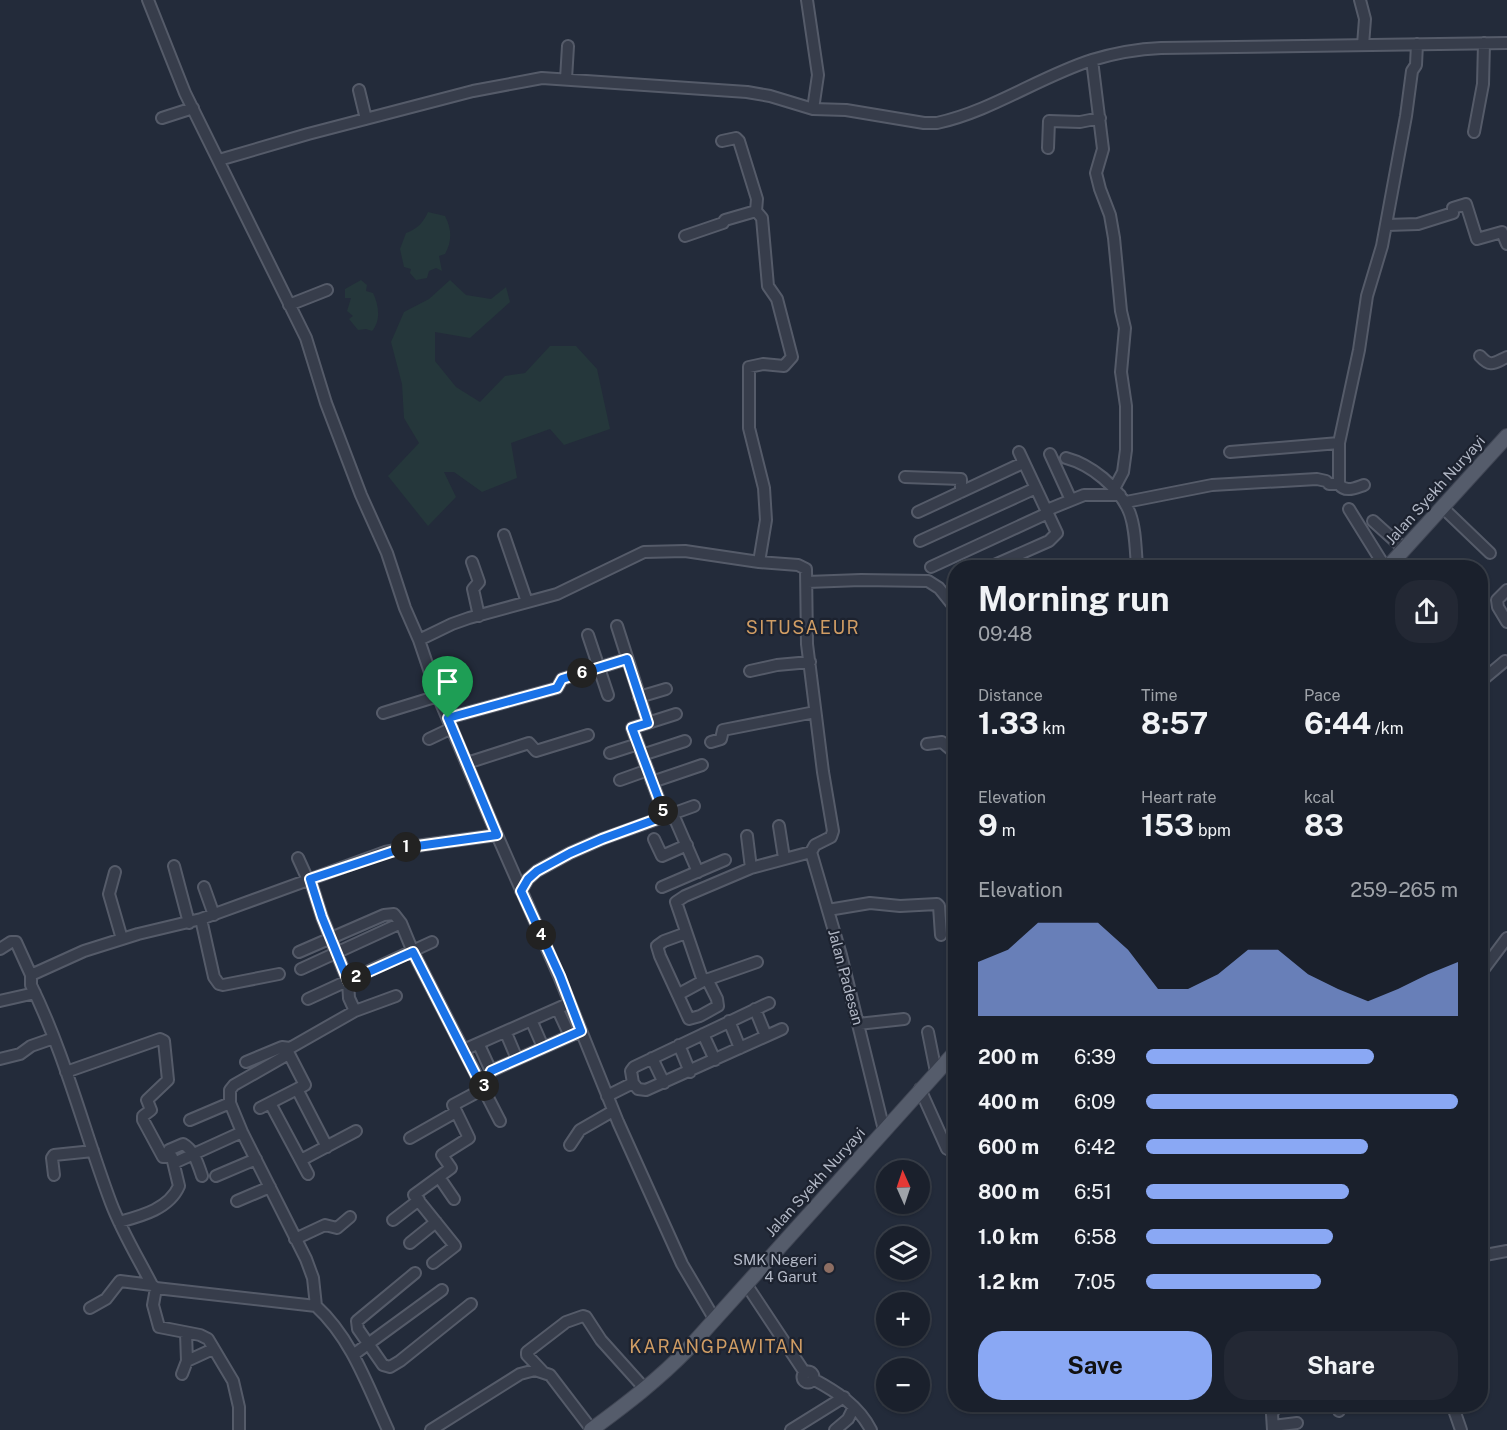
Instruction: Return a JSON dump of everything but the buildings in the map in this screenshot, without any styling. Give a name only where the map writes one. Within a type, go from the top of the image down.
[{"type":"main road","name":"Jalan Syekh Nuryayi","points":[[1394,560],[1507,436]]},
{"type":"main road","name":"Jalan Syekh Nuryayi","points":[[592,1430],[677,1361],[948,1059]]},
{"type":"street","points":[[148,0],[169,56],[193,108],[309,348],[333,422],[361,495],[387,553],[438,696],[570,1003],[607,1096],[682,1264],[715,1320]]},
{"type":"street","points":[[807,0],[818,75],[813,109]]},
{"type":"street","points":[[1360,0],[1365,19],[1363,45]]},
{"type":"street","points":[[1474,132],[1483,84],[1484,43]]},
{"type":"street","points":[[219,160],[366,119],[517,81],[542,78],[747,92],[770,96],[813,109],[846,110],[937,123],[1011,96],[1092,60],[1137,50],[1507,43]]},
{"type":"street","points":[[1364,485],[1346,490],[1339,484],[1339,443],[1359,350],[1367,296],[1379,261],[1387,225],[1412,71],[1416,65],[1417,44]]},
{"type":"street","points":[[566,79],[568,46]]},
{"type":"street","points":[[1092,60],[1103,153],[1097,168],[1097,178],[1113,231],[1121,311],[1125,328],[1121,372],[1126,406],[1126,450],[1120,495]]},
{"type":"street","points":[[359,90],[366,119]]},
{"type":"street","points":[[162,118],[193,108]]},
{"type":"street","points":[[1048,148],[1049,121],[1080,122],[1100,118]]},
{"type":"street","points":[[722,141],[736,138],[739,141],[757,199],[756,211],[762,218],[768,286],[777,299],[792,358],[782,366],[769,364],[749,367],[749,428],[764,488],[766,520],[759,562]]},
{"type":"street","points":[[1387,225],[1418,224],[1453,213],[1453,208],[1466,204],[1477,239],[1502,232],[1507,244]]},
{"type":"street","points":[[685,236],[723,223],[725,220],[756,211]]},
{"type":"street","points":[[288,305],[327,290]]},
{"type":"street","points":[[1480,356],[1486,362],[1491,363],[1507,357]]},
{"type":"street","points":[[1230,452],[1339,443]]},
{"type":"street","points":[[1050,454],[1071,500]]},
{"type":"street","points":[[918,512],[961,492],[1021,458],[1057,533],[1049,541],[1006,560]]},
{"type":"street","points":[[1066,458],[1092,468],[1120,495],[1133,526],[1136,560]]},
{"type":"street","points":[[905,477],[961,479],[961,492]]},
{"type":"street","points":[[931,567],[1084,495],[1120,495],[1212,485],[1317,479],[1329,484],[1339,484]]},
{"type":"street","points":[[920,542],[1036,488]]},
{"type":"street","points":[[1442,507],[1490,553]]},
{"type":"street","points":[[1348,509],[1382,560]]},
{"type":"street","points":[[1368,539],[1377,525],[1404,549]]},
{"type":"street","points":[[504,535],[527,602]]},
{"type":"street","points":[[419,640],[452,624],[557,594],[639,554],[651,551],[685,551],[801,566],[806,569],[807,628],[815,712],[833,834],[814,846],[811,852],[750,868],[679,899],[676,905],[686,933],[705,980],[718,1003],[717,1007],[709,1012],[690,1019],[657,946],[686,933]]},
{"type":"street","points":[[472,562],[478,580],[473,589],[479,616]]},
{"type":"street","points":[[807,582],[928,581],[939,588],[948,599]]},
{"type":"street","points":[[1507,590],[1497,600],[1498,607],[1507,622]]},
{"type":"street","points":[[617,626],[648,723]]},
{"type":"street","points":[[588,635],[608,695]]},
{"type":"street","points":[[429,739],[450,723],[557,688],[562,679],[627,659]]},
{"type":"street","points":[[1488,675],[1505,661]]},
{"type":"street","points":[[750,671],[777,665],[810,662]]},
{"type":"street","points":[[639,697],[666,689]]},
{"type":"street","points":[[383,713],[438,696]]},
{"type":"street","points":[[711,742],[721,739],[723,730],[815,712]]},
{"type":"street","points":[[665,816],[632,728],[676,714]]},
{"type":"street","points":[[467,763],[529,743],[536,751],[588,735]]},
{"type":"street","points":[[642,755],[684,741]]},
{"type":"street","points":[[927,744],[942,742],[948,747]]},
{"type":"street","points":[[610,753],[638,744]]},
{"type":"street","points":[[652,782],[702,765]]},
{"type":"street","points":[[620,780],[648,770]]},
{"type":"street","points":[[521,891],[528,879],[537,871],[570,853],[694,806]]},
{"type":"street","points":[[665,816],[675,819],[698,872]]},
{"type":"street","points":[[779,826],[784,858]]},
{"type":"street","points":[[31,975],[68,957],[123,939],[214,915],[309,879],[403,848],[497,835]]},
{"type":"street","points":[[747,836],[750,868]]},
{"type":"street","points":[[654,839],[662,856],[687,845]]},
{"type":"street","name":"Jalan Padesan","points":[[811,852],[884,1130]]},
{"type":"street","points":[[298,858],[309,879],[348,981],[349,998],[355,1011]]},
{"type":"street","points":[[662,887],[725,860]]},
{"type":"street","points":[[174,866],[189,923]]},
{"type":"street","points":[[115,872],[109,894],[123,939]]},
{"type":"street","points":[[204,888],[214,915]]},
{"type":"street","points":[[828,910],[870,903],[900,906],[937,904],[941,935]]},
{"type":"street","points":[[299,952],[394,914],[401,922],[413,952],[500,1121]]},
{"type":"street","points":[[201,919],[213,977],[219,984],[279,974]]},
{"type":"street","points":[[301,969],[401,922]]},
{"type":"street","points":[[1488,963],[1507,938]]},
{"type":"street","points":[[0,949],[11,942],[16,942],[31,975],[30,982],[54,1038],[119,1222],[154,1287],[153,1305],[157,1323],[164,1329],[205,1337],[232,1381],[239,1407],[239,1430]]},
{"type":"street","points":[[308,999],[432,942]]},
{"type":"street","points":[[678,994],[705,980],[757,962]]},
{"type":"street","points":[[0,1001],[35,993]]},
{"type":"street","points":[[316,1306],[313,1278],[305,1257],[242,1132],[230,1103],[230,1090],[234,1085],[285,1056],[289,1050],[355,1011],[396,996]]},
{"type":"street","points":[[491,1071],[473,1047],[570,1003]]},
{"type":"street","points":[[769,1003],[652,1058],[631,1071],[633,1083],[642,1091],[690,1072],[782,1029]]},
{"type":"street","points":[[755,1009],[765,1036]]},
{"type":"street","points":[[558,1010],[570,1036]]},
{"type":"street","points":[[858,1024],[904,1018]]},
{"type":"street","points":[[532,1022],[543,1047]]},
{"type":"street","points":[[729,1022],[740,1048]]},
{"type":"street","points":[[433,1263],[455,1246],[414,1195],[451,1168],[442,1155],[469,1138],[453,1106],[483,1089],[491,1071],[581,1031]]},
{"type":"street","points":[[928,1032],[936,1072]]},
{"type":"street","points":[[506,1033],[517,1059]]},
{"type":"street","points":[[704,1034],[715,1060]]},
{"type":"street","points":[[0,1059],[20,1054],[32,1046],[54,1038]]},
{"type":"street","points":[[66,1072],[162,1039],[168,1080],[147,1100],[151,1109],[142,1120],[163,1156],[171,1156],[179,1186],[175,1194],[157,1209],[119,1222]]},
{"type":"street","points":[[679,1045],[690,1072]]},
{"type":"street","points":[[246,1062],[282,1047],[289,1050],[305,1085],[265,1106],[308,1174]]},
{"type":"street","points":[[652,1058],[664,1083]]},
{"type":"street","points":[[607,1096],[633,1083]]},
{"type":"street","points":[[297,1089],[327,1147]]},
{"type":"street","points":[[920,1089],[948,1149]]},
{"type":"street","points":[[190,1120],[230,1103]]},
{"type":"street","points":[[570,1145],[582,1128],[614,1111]]},
{"type":"street","points":[[410,1138],[456,1112]]},
{"type":"street","points":[[301,1160],[356,1131]]},
{"type":"street","points":[[174,1163],[242,1132]]},
{"type":"street","points":[[169,1150],[183,1144],[189,1147],[202,1176]]},
{"type":"street","points":[[54,1175],[52,1158],[54,1155],[93,1152]]},
{"type":"street","points":[[216,1176],[256,1159]]},
{"type":"street","points":[[439,1177],[454,1199]]},
{"type":"street","points":[[237,1201],[270,1187]]},
{"type":"street","points":[[393,1220],[418,1200]]},
{"type":"street","points":[[295,1239],[325,1225],[337,1228],[350,1217]]},
{"type":"street","points":[[410,1243],[436,1222]]},
{"type":"street","points":[[1488,1255],[1507,1251]]},
{"type":"street","points":[[415,1273],[357,1321],[358,1329],[383,1365],[390,1367],[471,1304]]},
{"type":"street","points":[[90,1308],[106,1299],[120,1281],[316,1306],[330,1320],[353,1355],[388,1430]]},
{"type":"street","points":[[746,1284],[809,1376],[843,1397],[854,1407],[871,1430]]},
{"type":"street","points":[[353,1355],[442,1290]]},
{"type":"street","points":[[543,1372],[527,1356],[527,1352],[566,1322],[584,1316],[601,1340],[645,1389]]},
{"type":"street","points":[[182,1374],[187,1361],[186,1333]]},
{"type":"street","points":[[187,1361],[213,1349]]},
{"type":"street","points":[[431,1430],[526,1371],[543,1372],[550,1375],[592,1430]]},
{"type":"street","points":[[791,1430],[843,1397]]},
{"type":"street","points":[[835,1430],[848,1419],[854,1407]]},
{"type":"street","points":[[1273,1412],[1273,1428],[1297,1423]]},
{"type":"street","points":[[1455,1412],[1461,1430]]},
{"type":"shaded area","points":[[428,212],[445,216],[449,226],[450,240],[445,254],[439,256],[442,271],[436,268],[429,271],[427,278],[416,280],[410,273],[411,269],[404,267],[400,249],[406,233],[419,225]]},
{"type":"shaded area","points":[[361,280],[367,285],[366,291],[373,293],[377,303],[378,318],[372,331],[358,330],[349,319],[353,316],[347,311],[351,298],[345,298],[345,289]]},
{"type":"shaded area","points":[[450,280],[466,295],[491,299],[506,287],[510,302],[470,338],[435,332],[435,361],[456,387],[480,402],[505,376],[525,373],[550,346],[576,346],[597,369],[610,429],[564,445],[550,429],[511,443],[517,478],[482,492],[454,472],[444,472],[456,497],[428,526],[388,476],[419,443],[404,418],[402,384],[391,342],[404,312],[429,299]]},
{"type":"place","name":"SMK Negeri 4 Garut","points":[[829,1268]]},
{"type":"district","name":"SITUSAEUR","points":[[803,627]]},
{"type":"district","name":"KARANGPAWITAN","points":[[717,1346]]},
{"type":"route","points":[[627,659],[648,723],[632,728],[665,816],[570,853],[537,871],[528,879],[521,891],[560,976],[581,1031],[491,1071],[483,1089],[413,952],[348,981],[322,917],[310,879],[385,852],[497,835],[448,718],[557,688],[562,679],[627,659]]}]
